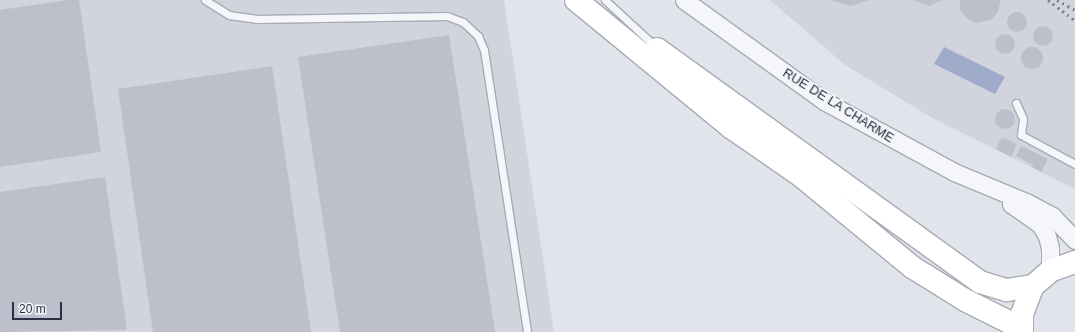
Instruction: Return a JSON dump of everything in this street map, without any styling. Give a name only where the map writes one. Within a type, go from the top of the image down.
[{"type":"main road","points":[[576,0],[732,128],[800,175],[912,267],[964,300],[1022,330],[1022,314],[1033,286],[1050,271],[1075,262]]},
{"type":"main road","points":[[583,0],[661,52],[980,282],[1008,290],[1033,286]]},
{"type":"street","name":"RUE DE LA CHARME","points":[[684,0],[830,105],[904,147],[981,185],[1026,202],[1052,216],[1065,227],[1075,240]]},
{"type":"street","name":"RUE DE LA CHARME","points":[[981,185],[1040,224],[1047,236],[1050,248],[1050,271]]},
{"type":"lane","points":[[205,0],[229,15],[256,19],[447,16],[463,22],[478,36],[484,50],[527,332]]},
{"type":"lane","points":[[605,0],[661,52]]},
{"type":"lane","points":[[1016,103],[1023,119],[1021,135],[1075,164]]},
{"type":"shaded area","points":[[0,0],[504,0],[554,332],[0,332]]},
{"type":"shaded area","points":[[770,0],[1075,0],[1075,189],[934,119],[845,65]]},
{"type":"water","points":[[944,47],[1005,77],[995,94],[934,64]]},
{"type":"building","points":[[68,0],[79,0],[101,152],[0,167],[0,10]]},
{"type":"building","points":[[830,0],[869,0],[851,6]]},
{"type":"building","points":[[914,0],[942,0],[929,6]]},
{"type":"building","points":[[960,0],[1000,0],[1000,3],[998,12],[991,20],[976,23],[965,17],[960,9]]},
{"type":"building","points":[[1017,12],[1024,15],[1027,22],[1024,29],[1017,32],[1010,29],[1007,22],[1010,15]]},
{"type":"building","points":[[1043,26],[1050,29],[1053,36],[1050,43],[1043,46],[1036,43],[1033,36],[1036,29]]},
{"type":"building","points":[[1005,34],[1012,37],[1015,44],[1012,51],[1005,54],[998,51],[995,44],[998,37]]},
{"type":"building","points":[[449,35],[495,332],[340,332],[298,57]]},
{"type":"building","points":[[1032,47],[1036,48],[1042,54],[1042,62],[1036,68],[1032,69],[1028,68],[1022,62],[1021,58],[1022,54],[1028,48]]},
{"type":"building","points":[[272,66],[311,332],[153,332],[118,89]]},
{"type":"building","points":[[1005,109],[1012,112],[1015,119],[1012,126],[1005,129],[998,126],[995,119],[998,112]]},
{"type":"building","points":[[1002,137],[1017,144],[1011,157],[996,149]]},
{"type":"building","points":[[1021,146],[1048,159],[1041,172],[1032,167],[1033,165],[1016,156]]},
{"type":"building","points":[[105,177],[127,330],[0,332],[0,192]]},
{"type":"railway","points":[[1048,0],[1075,20]]},
{"type":"railway","points":[[1057,0],[1075,10]]}]
